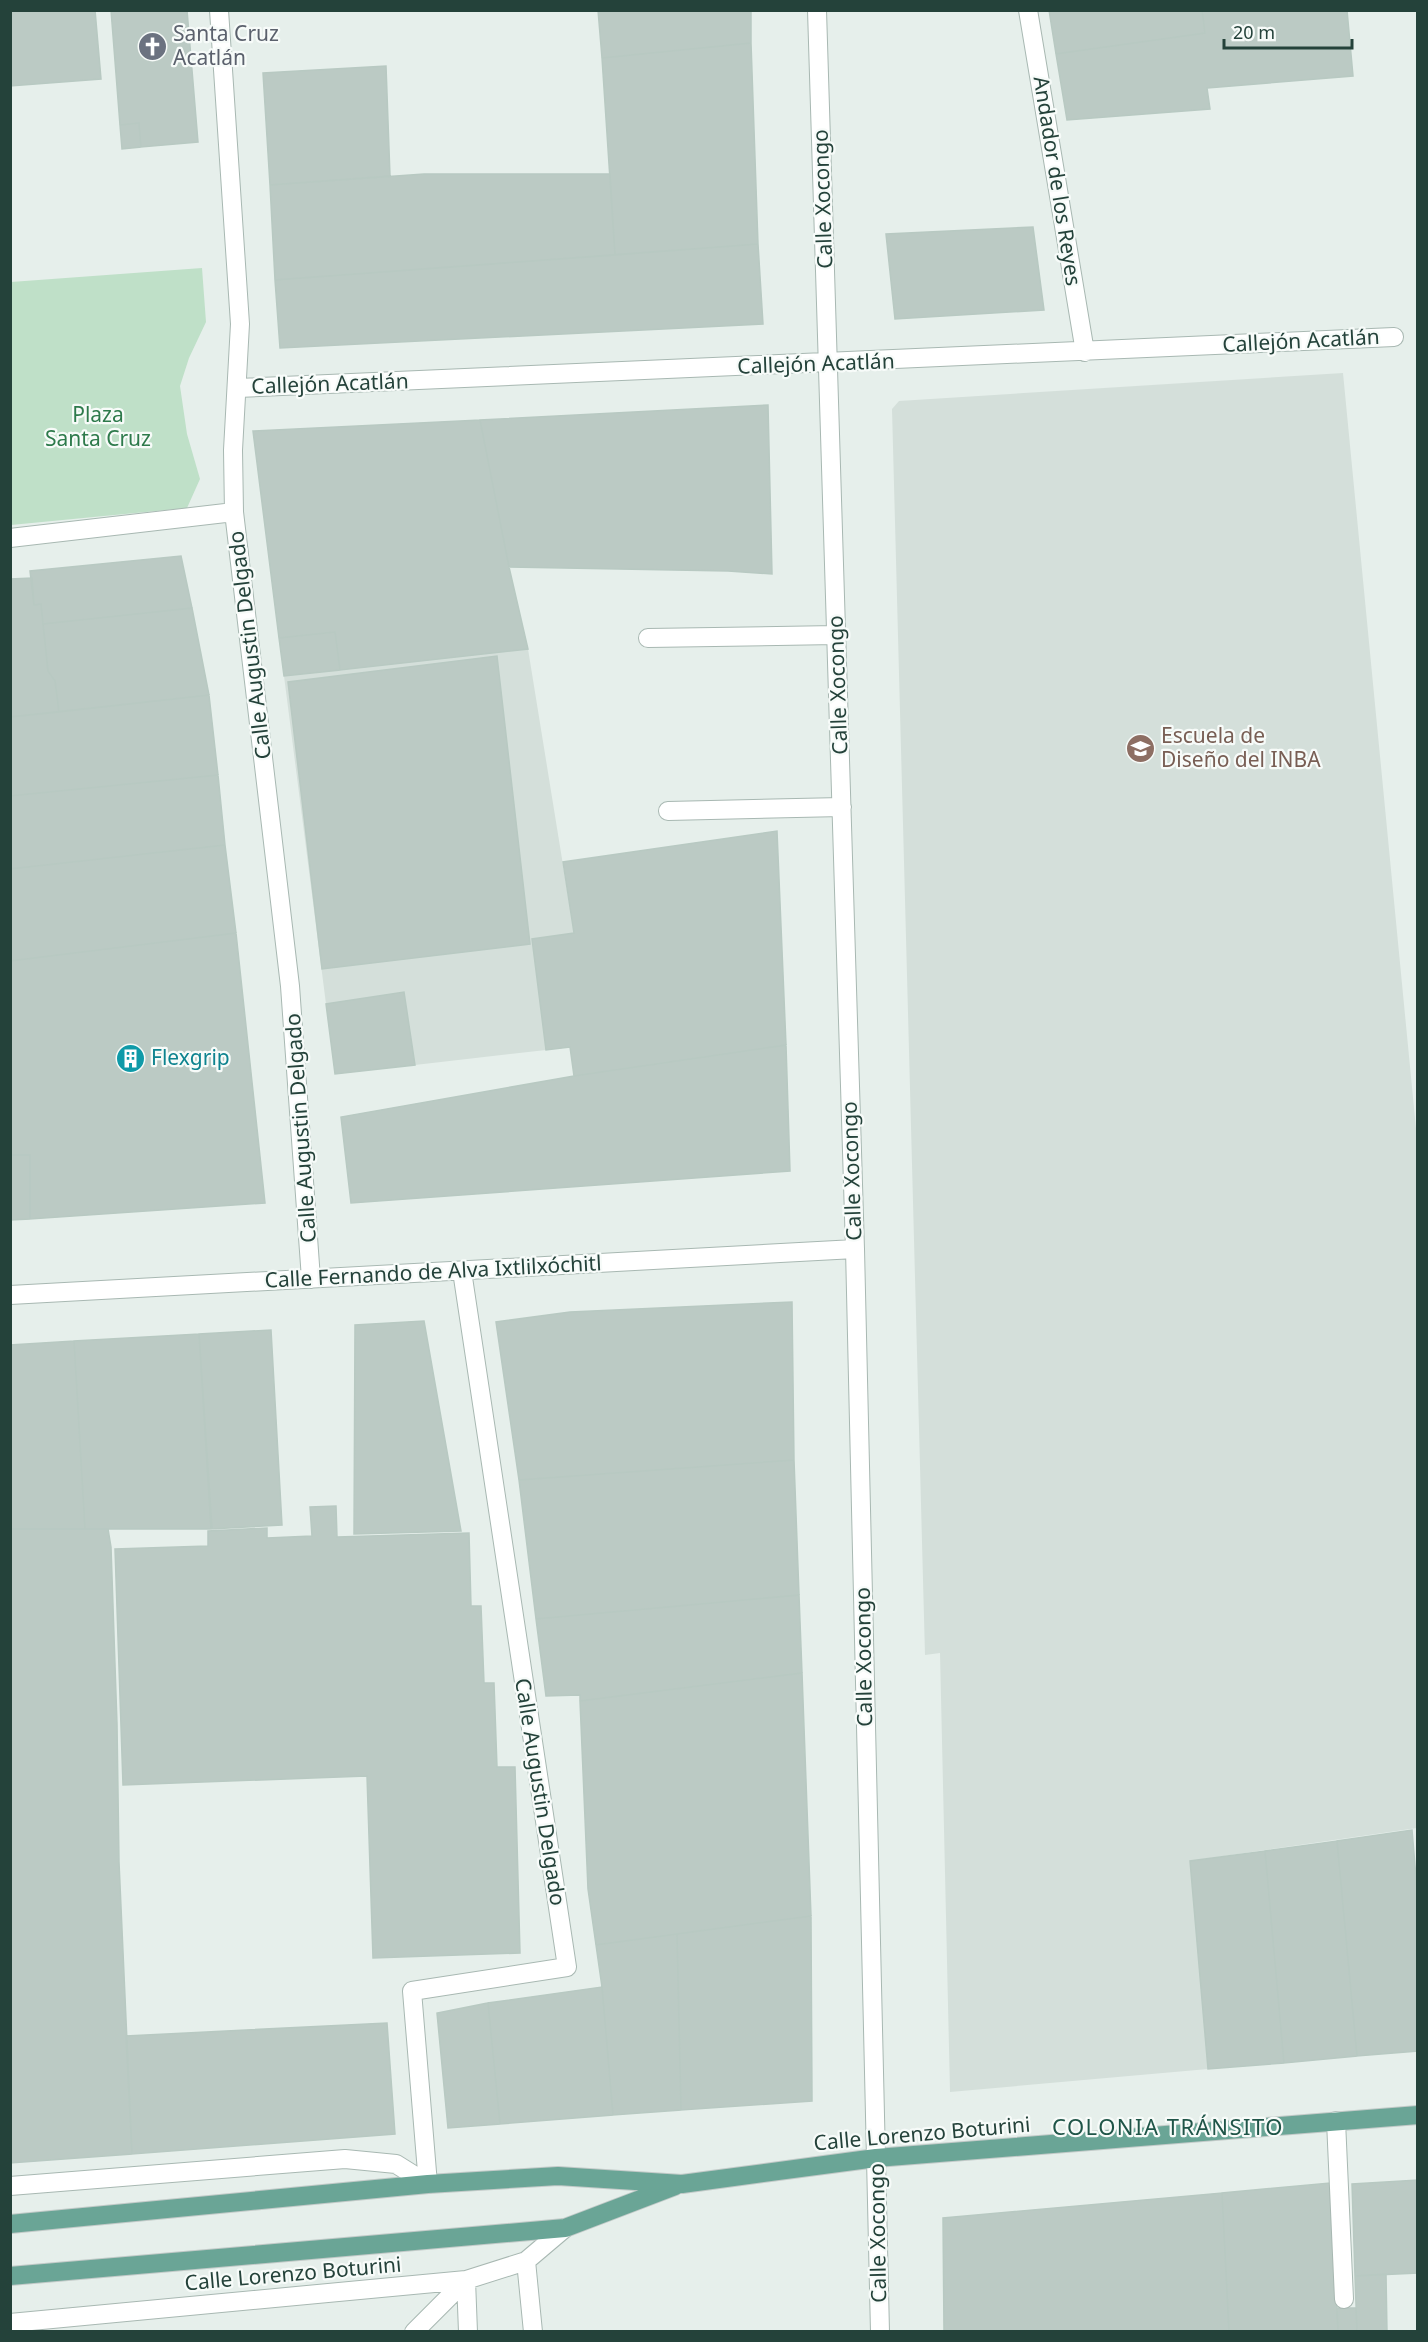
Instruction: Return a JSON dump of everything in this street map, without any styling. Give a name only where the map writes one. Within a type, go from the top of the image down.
[{"type":"main road","name":"Calle Lorenzo Boturini","points":[[10,2224],[428,2184],[558,2176],[682,2184],[876,2158],[1418,2115]]},
{"type":"main road","name":"Calle Lorenzo Boturini","points":[[10,2276],[566,2229],[682,2184]]},
{"type":"street","name":"Calle Augustin Delgado","points":[[219,10],[240,324],[233,450],[234,512],[290,986],[311,1279]]},
{"type":"street","name":"Calle Xocongo","points":[[817,10],[855,1249],[880,2331]]},
{"type":"street","name":"Andador de los Reyes","points":[[1028,10],[1085,352]]},
{"type":"street","name":"Callejón Acatlán","points":[[238,388],[1394,337]]},
{"type":"street","points":[[10,538],[234,512]]},
{"type":"street","points":[[648,638],[837,635]]},
{"type":"street","points":[[668,811],[842,807]]},
{"type":"street","name":"Calle Fernando de Alva Ixtlilxóchitl","points":[[10,1295],[855,1249]]},
{"type":"street","name":"Calle Augustin Delgado","points":[[428,2184],[412,1991],[567,1967],[462,1271]]},
{"type":"street","points":[[1336,2121],[1344,2299]]},
{"type":"street","points":[[10,2186],[345,2159],[396,2164],[428,2184]]},
{"type":"street","name":"Calle Lorenzo Boturini","points":[[10,2323],[466,2280],[526,2261],[566,2229]]},
{"type":"street","points":[[526,2261],[533,2331]]},
{"type":"street","points":[[414,2331],[466,2280]]},
{"type":"street","points":[[466,2280],[468,2331]]},
{"type":"shaded area","name":"Escuela de Diseño del INBA","points":[[1343,373],[1417,1139],[1417,1828],[1190,1861],[1208,2069],[950,2092],[940,1653],[925,1655],[892,409],[899,401]]},
{"type":"shaded area","points":[[528,649],[574,933],[532,939],[546,1050],[415,1065],[404,992],[326,1004],[284,676]]},
{"type":"green space","name":"Plaza Santa Cruz","points":[[202,268],[206,322],[189,358],[180,386],[187,434],[200,479],[187,508],[11,525],[11,282]]},
{"type":"building","points":[[10,10],[95,10],[101,79],[10,86]]},
{"type":"building","name":"Santa Cruz Acatlán","points":[[111,10],[187,10],[198,142],[141,147],[139,123],[120,125]]},
{"type":"building","points":[[598,10],[751,10],[751,43],[602,58]]},
{"type":"building","points":[[1049,10],[1202,10],[1205,33],[1056,54]]},
{"type":"building","points":[[1202,10],[1347,10],[1353,76],[1207,88],[1210,109],[1067,120],[1056,54],[1205,33]]},
{"type":"building","points":[[751,43],[758,244],[615,255],[602,58]]},
{"type":"building","points":[[386,66],[390,176],[270,185],[263,73]]},
{"type":"building","points":[[139,123],[141,147],[122,149],[120,125]]},
{"type":"building","points":[[424,174],[610,174],[615,255],[275,280],[270,185]]},
{"type":"building","points":[[1033,227],[1044,310],[895,319],[886,234]]},
{"type":"building","points":[[758,244],[763,324],[280,348],[275,280]]},
{"type":"building","points":[[768,405],[772,574],[728,571],[509,567],[480,420]]},
{"type":"building","points":[[480,420],[528,649],[340,670],[335,632],[279,638],[253,431]]},
{"type":"building","points":[[181,556],[192,608],[43,624],[41,604],[34,605],[30,571]]},
{"type":"building","points":[[32,578],[34,605],[41,604],[48,671],[55,681],[59,712],[10,717],[10,579]]},
{"type":"building","points":[[192,608],[209,695],[59,712],[55,681],[48,671],[43,624]]},
{"type":"building","points":[[335,632],[340,670],[284,676],[279,638]]},
{"type":"building","points":[[497,656],[530,944],[322,969],[288,682]]},
{"type":"building","points":[[209,695],[218,775],[10,796],[10,717]]},
{"type":"building","points":[[218,775],[225,845],[10,869],[10,796]]},
{"type":"building","points":[[777,831],[786,1045],[574,1076],[570,1047],[546,1050],[532,939],[574,933],[563,862]]},
{"type":"building","points":[[225,845],[236,933],[10,961],[10,869]]},
{"type":"building","name":"Flexgrip","points":[[236,933],[265,1203],[30,1219],[30,1155],[10,1155],[10,961]]},
{"type":"building","points":[[404,992],[415,1065],[335,1074],[326,1004]]},
{"type":"building","points":[[786,1045],[790,1171],[351,1203],[341,1117],[574,1076]]},
{"type":"building","points":[[10,1155],[30,1155],[30,1219],[10,1220]]},
{"type":"building","points":[[792,1302],[794,1460],[519,1480],[496,1322],[570,1312]]},
{"type":"building","points":[[424,1321],[461,1531],[354,1534],[355,1325]]},
{"type":"building","points":[[271,1330],[282,1525],[211,1529],[199,1334]]},
{"type":"building","points":[[199,1334],[212,1529],[85,1529],[74,1341]]},
{"type":"building","points":[[74,1341],[85,1529],[10,1529],[10,1345]]},
{"type":"building","points":[[794,1460],[799,1595],[536,1619],[519,1480]]},
{"type":"building","points":[[336,1506],[337,1537],[469,1533],[471,1606],[481,1606],[484,1683],[494,1683],[497,1767],[515,1767],[520,1953],[373,1958],[367,1776],[123,1785],[115,1549],[208,1546],[208,1531],[267,1528],[267,1538],[312,1536],[310,1507]]},
{"type":"building","points":[[10,1529],[108,1529],[111,1547],[119,1862],[132,2154],[10,2163]]},
{"type":"building","points":[[799,1595],[802,1673],[580,1701],[580,1695],[546,1696],[536,1619]]},
{"type":"building","points":[[802,1673],[811,1916],[596,1945],[588,1889],[580,1701]]},
{"type":"building","points":[[1412,1830],[1418,1901],[1418,2051],[1357,2056],[1337,1841]]},
{"type":"building","points":[[1337,1841],[1357,2056],[1284,2063],[1265,1851]]},
{"type":"building","points":[[1265,1851],[1284,2063],[1208,2069],[1190,1861]]},
{"type":"building","points":[[811,1916],[812,2101],[681,2110],[677,1934]]},
{"type":"building","points":[[677,1934],[681,2110],[613,2115],[596,1945]]},
{"type":"building","points":[[602,1987],[613,2115],[500,2124],[488,2003]]},
{"type":"building","points":[[488,2003],[500,2124],[448,2128],[437,2013]]},
{"type":"building","points":[[387,2023],[395,2134],[132,2154],[126,2036]]},
{"type":"building","points":[[1418,2180],[1418,2273],[1355,2276],[1352,2184]]},
{"type":"building","points":[[1330,2183],[1338,2332],[1229,2332],[1222,2193]]},
{"type":"building","points":[[1222,2193],[1229,2332],[944,2332],[943,2218]]},
{"type":"building","points":[[1386,2274],[1387,2332],[1357,2332],[1355,2276]]},
{"type":"building","points":[[1337,2308],[1356,2308],[1357,2332],[1338,2332]]},
{"type":"place","name":"Santa Cruz Acatlán","points":[[152,46]]},
{"type":"place","name":"Escuela de Diseño del INBA","points":[[1140,748]]},
{"type":"place","name":"Flexgrip","points":[[130,1058]]},
{"type":"district","name":"COLONIA TRÁNSITO","points":[[1168,2127]]}]
